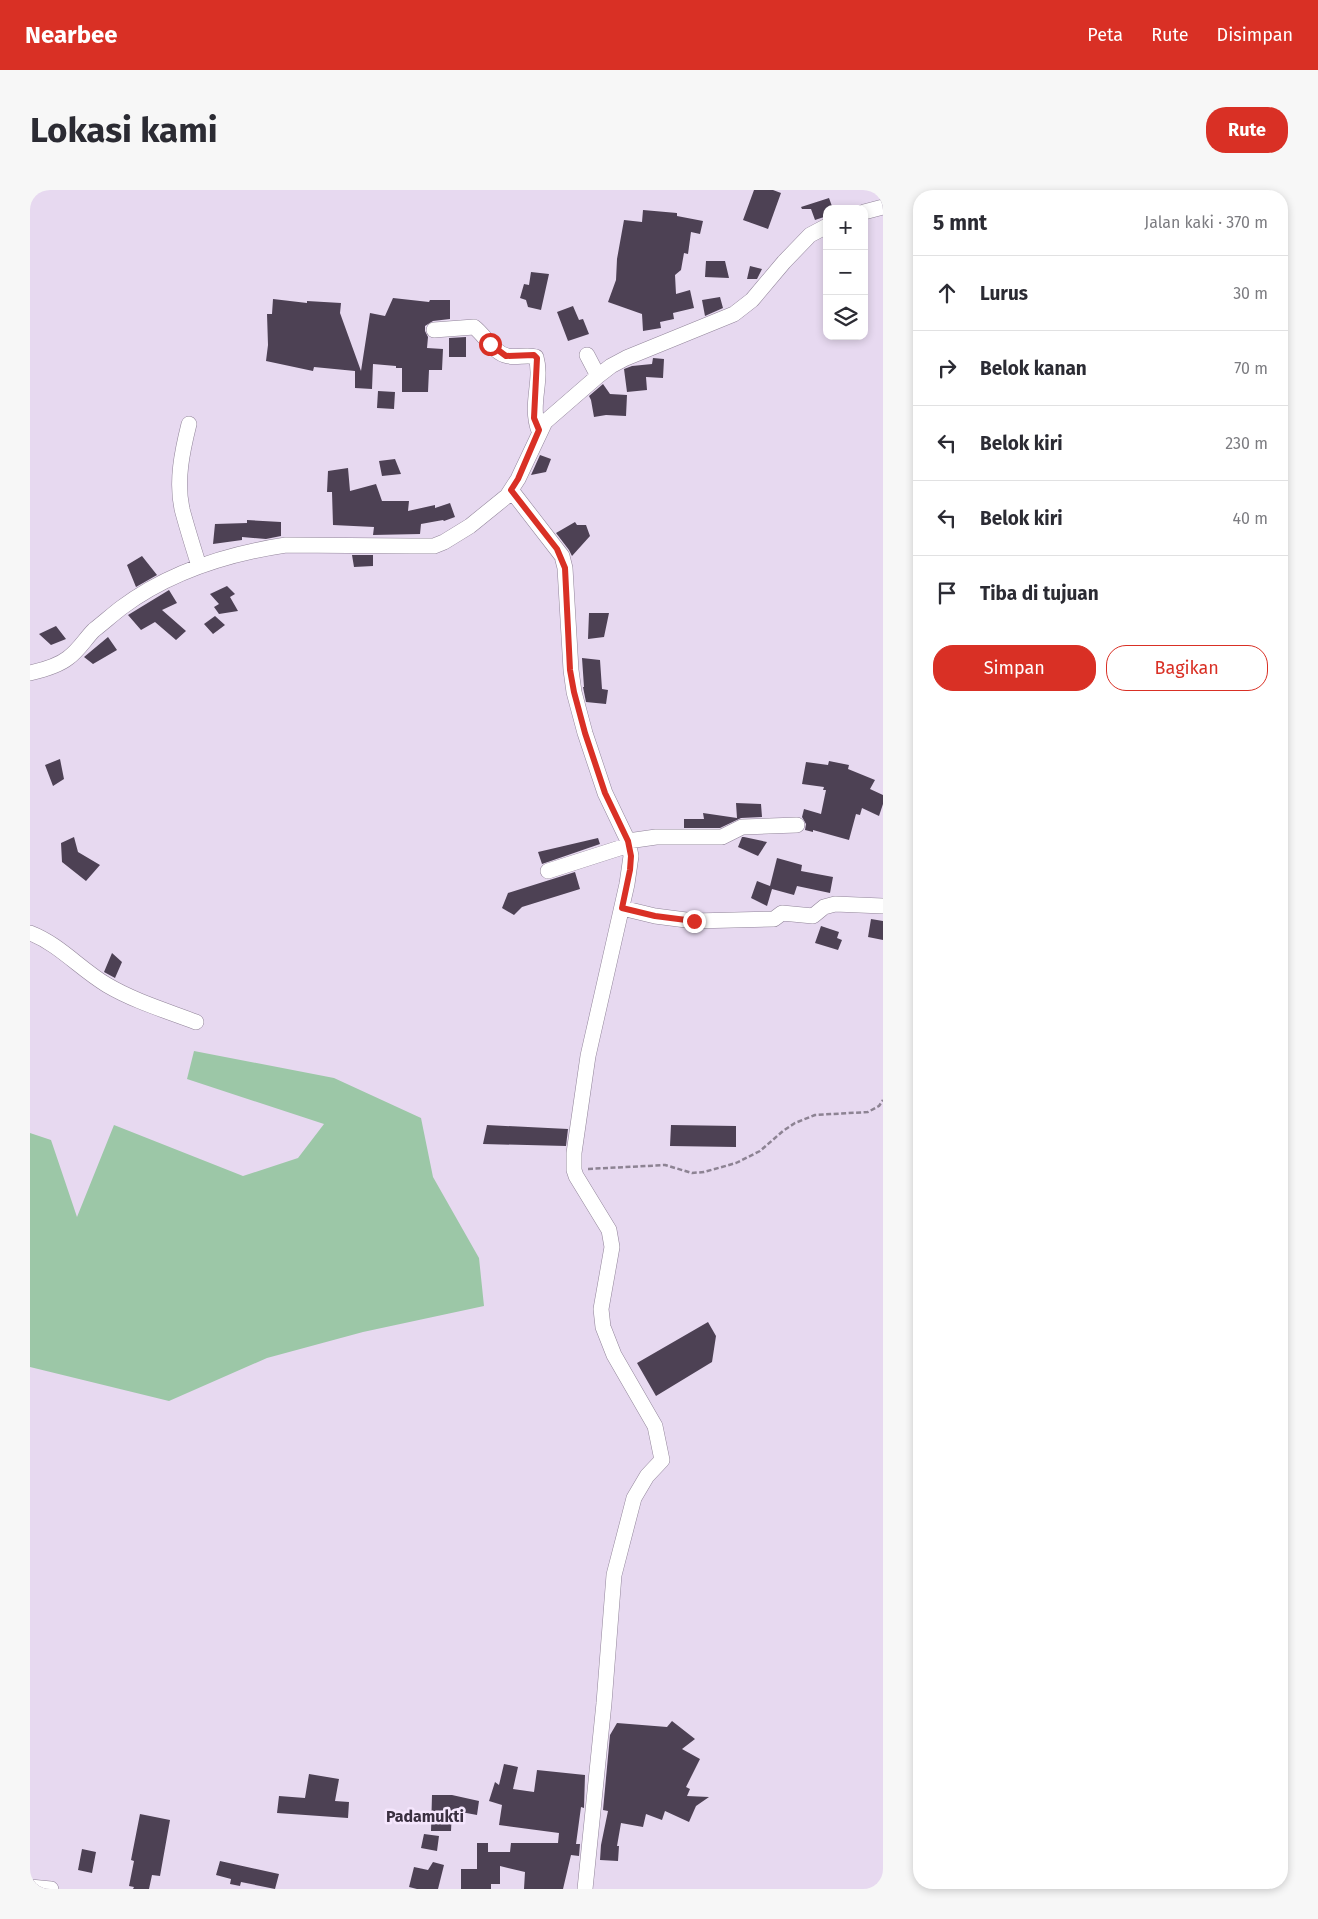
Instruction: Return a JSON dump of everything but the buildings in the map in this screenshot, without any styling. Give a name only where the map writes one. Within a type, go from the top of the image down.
[{"type":"street","points":[[868,211],[883,207]]},
{"type":"street","points":[[30,674],[68,659],[94,631],[121,608],[165,580],[199,566],[266,548],[286,545],[342,547],[434,546],[444,542],[470,526],[500,502],[518,479],[539,430],[555,412],[598,376],[626,358],[734,314],[752,300],[810,235],[823,228]]},
{"type":"street","points":[[434,330],[474,327],[495,349],[504,355],[510,357],[534,355],[538,366],[534,418],[539,430]]},
{"type":"street","points":[[587,355],[598,376]]},
{"type":"street","points":[[189,424],[182,450],[180,487],[182,508],[199,566]]},
{"type":"street","points":[[511,490],[562,556],[565,568],[570,670],[574,692],[585,733],[605,793],[628,843],[631,856],[622,908],[588,1056],[576,1138],[574,1170],[609,1230],[611,1238],[612,1247],[601,1309],[603,1327],[614,1355],[637,1391],[655,1426],[662,1460],[647,1476],[634,1498],[614,1575],[604,1703],[585,1889]]},
{"type":"street","points":[[548,871],[628,843],[656,837],[722,837],[742,827],[797,825]]},
{"type":"street","points":[[622,908],[675,919],[720,922],[774,919],[782,913],[813,916],[824,907],[835,904],[883,906]]},
{"type":"street","points":[[30,933],[63,953],[87,972],[112,988],[196,1022]]},
{"type":"street","points":[[30,1887],[51,1889]]},
{"type":"path","points":[[574,1170],[666,1165],[692,1173],[704,1172],[736,1163],[760,1151],[795,1123],[815,1115],[868,1112],[880,1106],[883,1100]]},
{"type":"green space","points":[[194,1051],[334,1078],[421,1118],[433,1177],[479,1258],[484,1306],[363,1332],[267,1358],[169,1401],[30,1367],[30,1133],[51,1140],[77,1217],[114,1125],[243,1176],[298,1158],[324,1124],[187,1079]]},
{"type":"district","name":"Padamukti","points":[[425,1816]]},
{"type":"route","points":[[490,344],[506,356],[534,355],[537,358],[534,418],[539,430],[518,479],[511,490],[562,556],[567,587],[570,670],[574,692],[585,733],[605,793],[628,841],[631,856],[622,908],[638,913],[694,921]]}]
